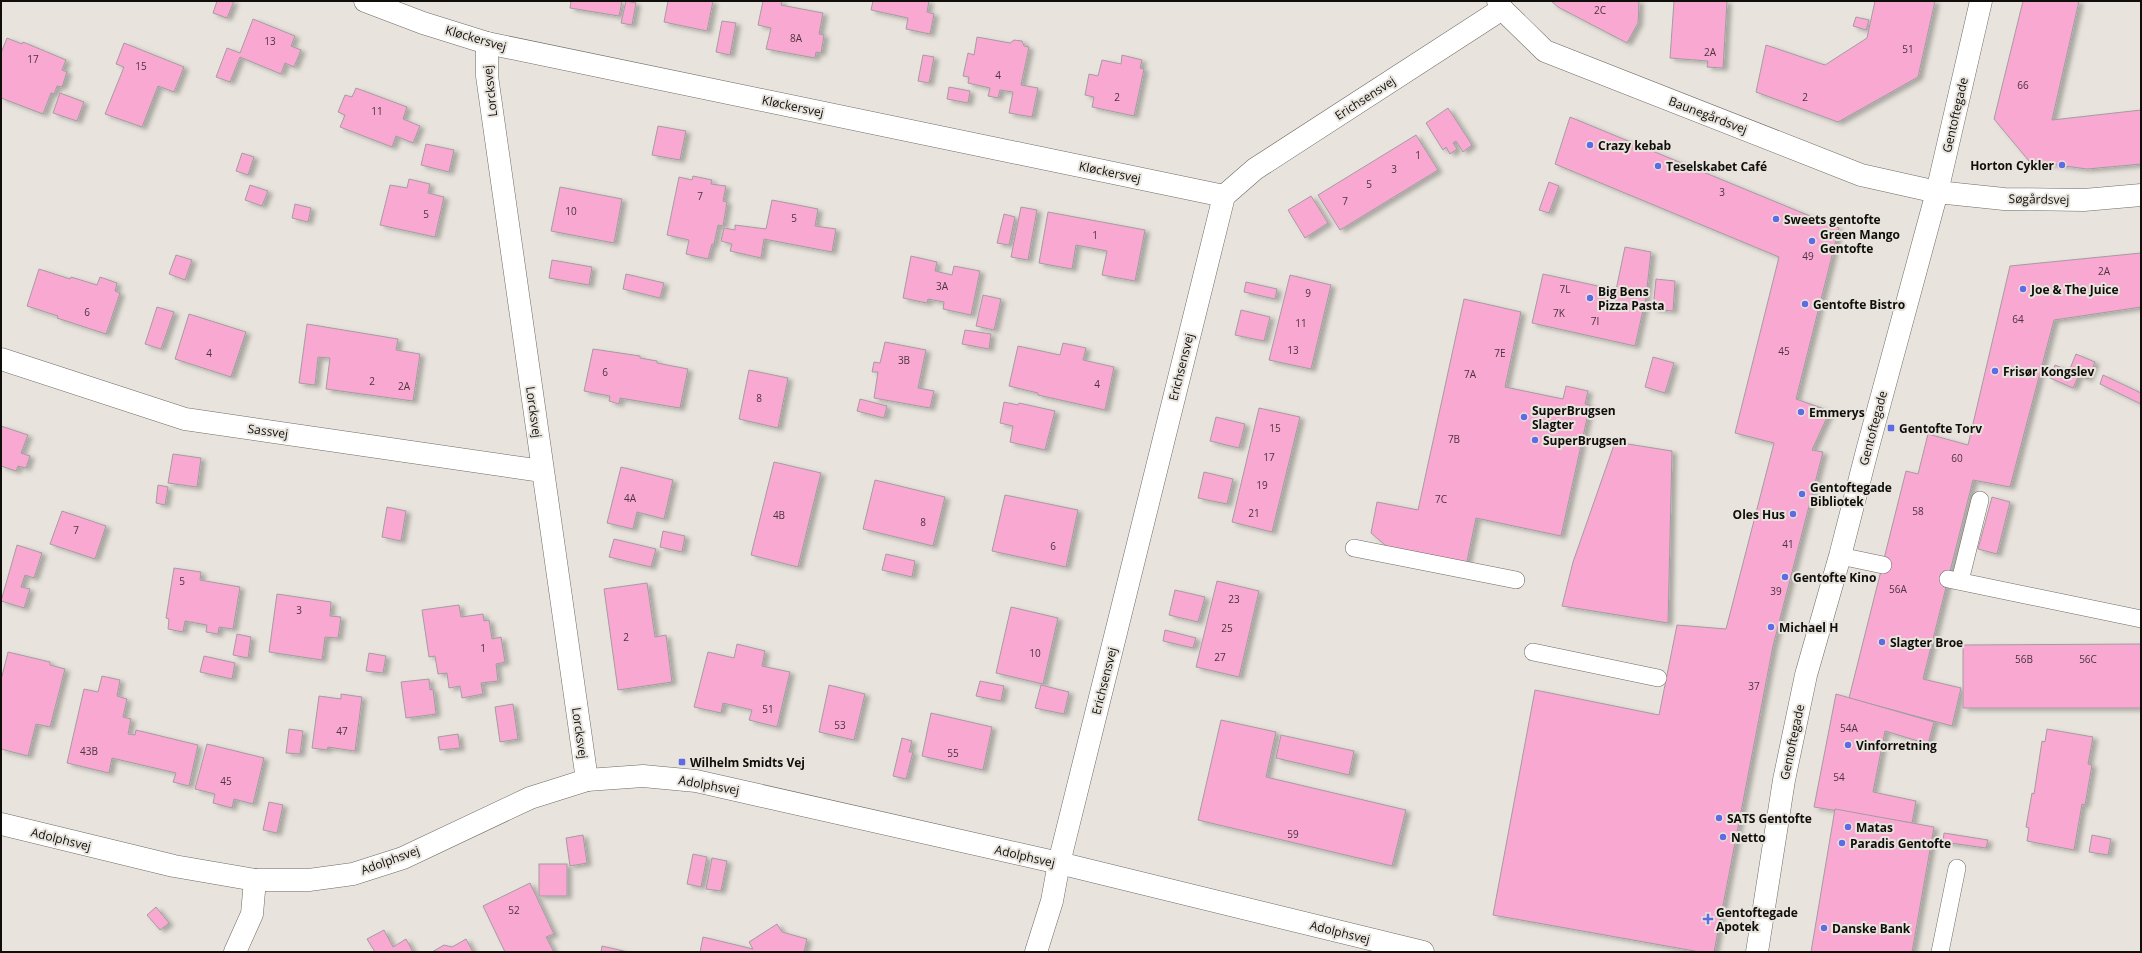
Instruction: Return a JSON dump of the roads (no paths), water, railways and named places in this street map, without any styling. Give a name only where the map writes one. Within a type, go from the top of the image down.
[{"type":"street","name":"Kløckersvej","points":[[366,1],[423,23],[487,43],[1224,196]]},
{"type":"street","name":"Gentoftegade","points":[[1756,952],[1784,780],[1806,675],[1840,556],[1868,446],[1937,192],[1982,1]]},
{"type":"street","name":"Baunegårdsvej","points":[[1500,5],[1545,50],[1862,175],[1937,192]]},
{"type":"street","name":"Erichsensvej","points":[[1036,952],[1052,901],[1059,863],[1224,196],[1255,169],[1500,5]]},
{"type":"street","name":"Lorcksvej","points":[[487,43],[487,76],[587,780]]},
{"type":"street","name":"Søgårdsvej","points":[[1937,192],[2004,199],[2084,200],[2141,195]]},
{"type":"street","name":"Sassvej","points":[[1,359],[185,418],[542,471]]},
{"type":"street","name":"Adolphsvej","points":[[1,824],[174,866],[255,880],[309,880],[354,874],[403,858],[530,798],[587,780],[643,776],[696,780],[1059,863],[1423,952]]},
{"type":"street","points":[[235,952],[252,914],[255,880]]},
{"type":"lane","points":[[1980,500],[1954,580],[2141,619]]},
{"type":"lane","points":[[1354,548],[1516,580]]},
{"type":"lane","points":[[1840,556],[1883,565]]},
{"type":"lane","points":[[1532,652],[1658,678]]},
{"type":"lane","points":[[1940,952],[1957,868]]},
{"type":"place","name":"Crazy kebab","points":[[1590,145]]},
{"type":"place","name":"Horton Cykler","points":[[2062,165]]},
{"type":"place","name":"Teselskabet Café","points":[[1658,166]]},
{"type":"place","name":"Sweets gentofte","points":[[1776,219]]},
{"type":"place","name":"Green Mango Gentofte","points":[[1812,241]]},
{"type":"place","name":"Joe & The Juice","points":[[2023,289]]},
{"type":"place","name":"Big Bens Pizza Pasta","points":[[1590,298]]},
{"type":"place","name":"Gentofte Bistro","points":[[1805,304]]},
{"type":"place","name":"Frisør Kongslev","points":[[1995,371]]},
{"type":"place","name":"Emmerys","points":[[1801,412]]},
{"type":"place","name":"SuperBrugsen Slagter","points":[[1524,417]]},
{"type":"place","name":"Gentofte Torv","points":[[1891,428]]},
{"type":"place","name":"SuperBrugsen","points":[[1535,440]]},
{"type":"place","name":"Gentoftegade Bibliotek","points":[[1802,494]]},
{"type":"place","name":"Oles Hus","points":[[1793,514]]},
{"type":"place","name":"Gentofte Kino","points":[[1785,577]]},
{"type":"place","name":"Michael H","points":[[1771,627]]},
{"type":"place","name":"Slagter Broe","points":[[1882,642]]},
{"type":"place","name":"Vinforretning","points":[[1848,745]]},
{"type":"place","name":"Wilhelm Smidts Vej","points":[[682,762]]},
{"type":"place","name":"SATS Gentofte","points":[[1719,818]]},
{"type":"place","name":"Matas","points":[[1848,827]]},
{"type":"place","name":"Netto","points":[[1723,837]]},
{"type":"place","name":"Paradis Gentofte","points":[[1842,843]]},
{"type":"place","name":"Gentoftegade Apotek","points":[[1708,919]]},
{"type":"place","name":"Danske Bank","points":[[1824,928]]}]
